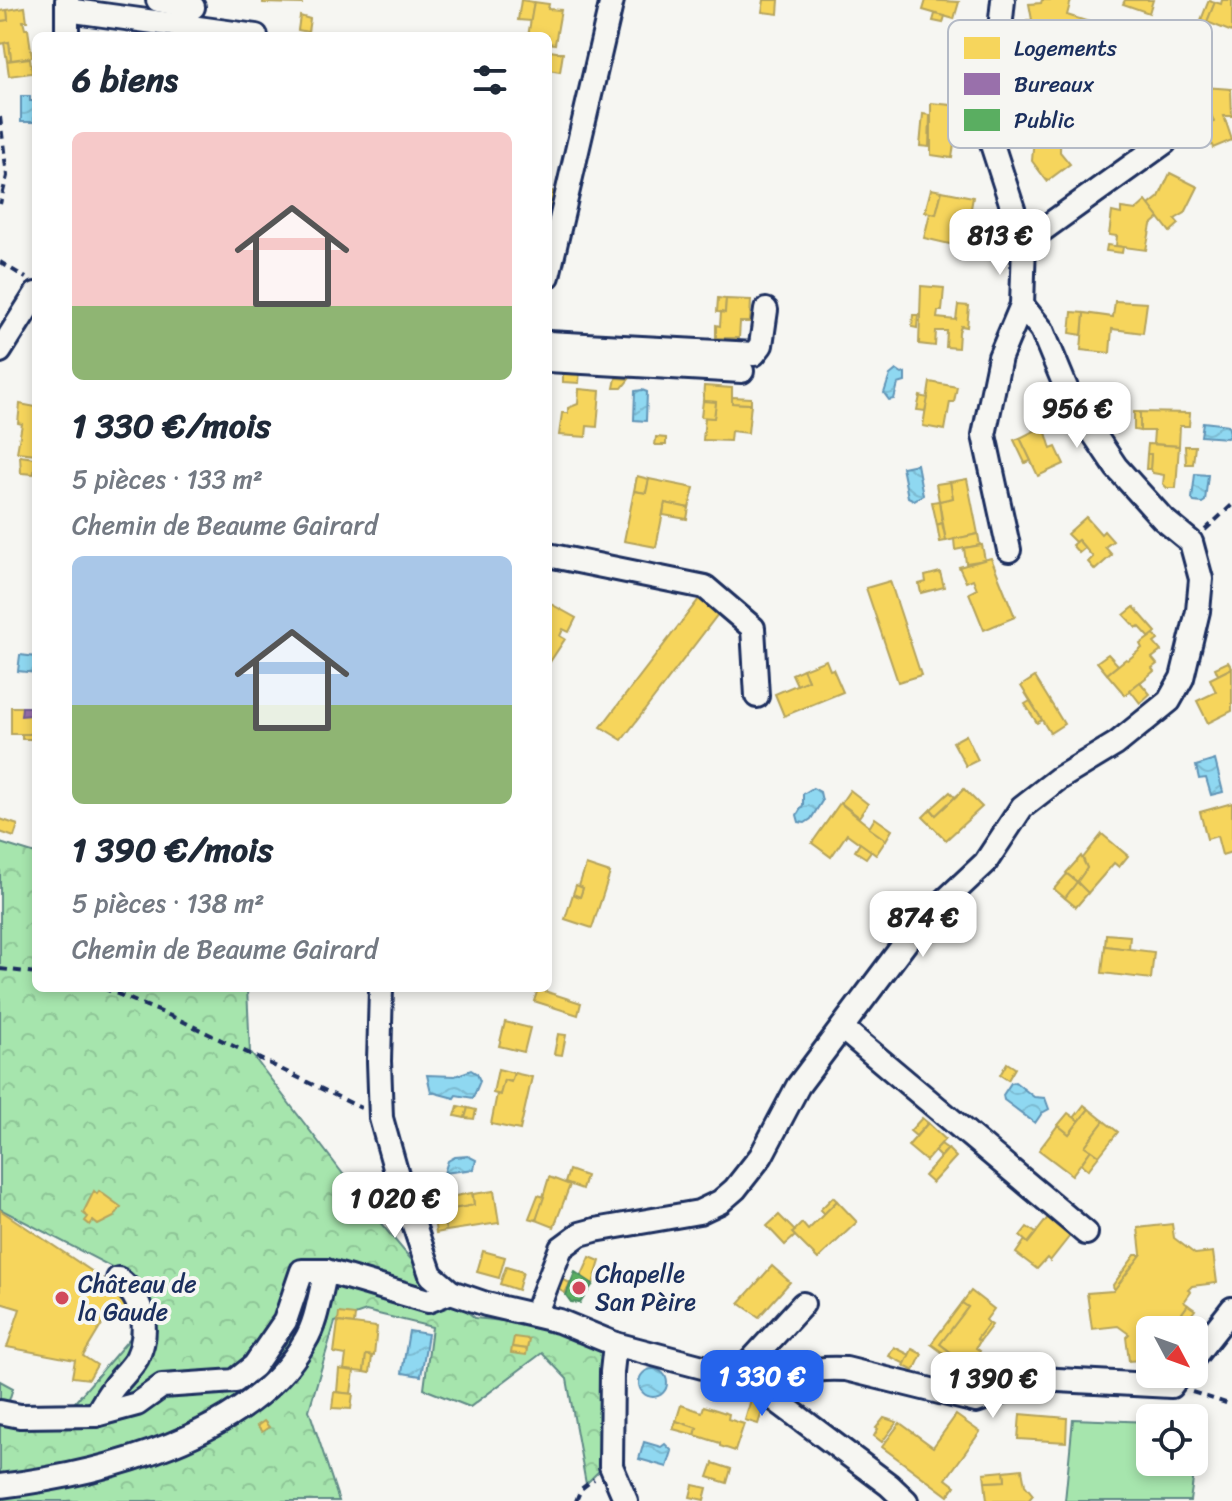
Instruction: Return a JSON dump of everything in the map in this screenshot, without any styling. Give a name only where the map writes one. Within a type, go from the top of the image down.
[{"type":"street","points":[[158,0],[193,7]]},
{"type":"street","points":[[552,259],[612,0]]},
{"type":"street","points":[[1001,20],[1003,0]]},
{"type":"street","points":[[67,32],[67,5],[232,32]]},
{"type":"street","points":[[993,148],[1024,243],[1022,305],[1000,357],[984,435],[1009,550]]},
{"type":"street","points":[[1024,243],[1157,148]]},
{"type":"street","points":[[0,351],[32,300]]},
{"type":"street","points":[[535,1315],[561,1248],[569,1240],[595,1230],[699,1212],[720,1202],[735,1189],[761,1156],[798,1086],[918,926],[985,863],[1022,807],[1058,779],[1116,744],[1169,701],[1182,678],[1198,611],[1201,579],[1191,542],[1163,519],[1116,467],[1071,400],[1042,330],[1022,305]]},
{"type":"street","points":[[552,343],[754,354],[761,345],[766,310]]},
{"type":"street","points":[[552,360],[742,371]]},
{"type":"street","points":[[552,556],[705,587],[753,628],[757,696]]},
{"type":"street","points":[[381,992],[381,1118],[431,1275],[451,1292],[486,1304],[559,1321],[615,1344],[753,1383],[906,1501]]},
{"type":"street","points":[[842,1028],[1086,1233]]},
{"type":"street","points":[[0,1412],[20,1416],[96,1415],[137,1404],[162,1386],[235,1381],[254,1366],[285,1321],[302,1271],[326,1271],[428,1301],[451,1292]]},
{"type":"street","points":[[0,1486],[37,1482],[145,1456],[224,1420],[281,1375],[307,1340],[326,1271]]},
{"type":"street","points":[[96,1415],[136,1360],[144,1336],[142,1305],[131,1289],[118,1279]]},
{"type":"street","points":[[737,1376],[803,1304]]},
{"type":"street","points":[[1208,1339],[1232,1309]]},
{"type":"street","points":[[615,1344],[611,1466],[626,1501]]},
{"type":"street","points":[[773,1397],[803,1371],[824,1368],[846,1369],[976,1401],[1039,1379],[1136,1380]]},
{"type":"path","points":[[0,117],[7,176],[0,204]]},
{"type":"path","points":[[0,262],[25,278],[32,279]]},
{"type":"path","points":[[1191,542],[1232,505]]},
{"type":"path","points":[[0,969],[32,973]]},
{"type":"path","points":[[113,992],[178,1019],[381,1118]]},
{"type":"path","points":[[1194,1388],[1232,1405]]},
{"type":"green space","points":[[0,843],[32,853],[32,992],[247,992],[250,1052],[378,1220],[425,1276],[475,1318],[549,1326],[611,1352],[607,1463],[586,1484],[567,1379],[542,1353],[470,1407],[424,1389],[432,1327],[366,1311],[335,1322],[309,1410],[339,1501],[0,1501],[0,1381],[13,1388],[7,1407],[58,1422],[130,1338],[135,1279],[0,1209]]},
{"type":"green space","points":[[1073,1419],[1136,1421],[1136,1476],[1194,1476],[1190,1501],[1065,1501]]},
{"type":"water","points":[[21,96],[30,96],[32,122],[21,122]]},
{"type":"water","points":[[896,370],[905,373],[905,382],[898,384],[894,399],[889,400],[884,393],[890,375]]},
{"type":"water","points":[[635,391],[647,392],[646,421],[634,420]]},
{"type":"water","points":[[1203,422],[1228,425],[1230,433],[1227,438],[1201,436]]},
{"type":"water","points":[[917,464],[923,495],[914,500],[908,497],[902,467]]},
{"type":"water","points":[[1195,474],[1208,475],[1205,501],[1202,503],[1192,499]]},
{"type":"water","points":[[20,655],[32,656],[32,673],[18,671]]},
{"type":"water","points":[[1215,760],[1223,792],[1211,795],[1206,778],[1199,779],[1196,766]]},
{"type":"water","points":[[813,788],[820,792],[822,801],[811,819],[805,823],[799,822],[797,815],[803,805],[803,794]]},
{"type":"water","points":[[471,1070],[480,1081],[473,1098],[456,1095],[454,1098],[431,1092],[427,1075],[455,1076]]},
{"type":"water","points":[[1015,1082],[1034,1097],[1045,1098],[1049,1109],[1035,1123],[1004,1100],[1003,1095]]},
{"type":"water","points":[[468,1156],[476,1160],[474,1169],[444,1173],[448,1161]]},
{"type":"water","points":[[409,1331],[428,1334],[421,1376],[402,1373]]},
{"type":"water","points":[[653,1369],[663,1373],[667,1383],[663,1393],[653,1397],[643,1393],[639,1383],[643,1373]]},
{"type":"water","points":[[644,1442],[661,1447],[665,1444],[672,1451],[667,1467],[639,1459]]},
{"type":"building: Logements","points":[[263,0],[302,0],[302,4],[263,3]]},
{"type":"building: Logements","points":[[521,0],[534,2],[531,21],[518,20]]},
{"type":"building: Logements","points":[[764,0],[779,0],[778,14],[762,12]]},
{"type":"building: Logements","points":[[926,0],[959,2],[954,19],[923,10]]},
{"type":"building: Logements","points":[[1042,0],[1071,0],[1067,15],[1083,20],[1032,20],[1029,4],[1041,3]]},
{"type":"building: Logements","points":[[1125,0],[1153,0],[1149,13],[1123,4]]},
{"type":"building: Logements","points":[[1209,0],[1215,2],[1208,20],[1201,20]]},
{"type":"building: Logements","points":[[1222,0],[1232,0],[1232,32],[1208,20],[1215,2],[1221,4]]},
{"type":"building: Logements","points":[[534,2],[549,4],[548,9],[561,10],[555,44],[552,44],[552,32],[529,32]]},
{"type":"building: Logements","points":[[25,7],[27,21],[23,21],[25,29],[28,29],[32,57],[11,60],[9,42],[0,44],[0,21],[8,20],[7,10]]},
{"type":"building: Logements","points":[[7,10],[8,20],[0,21],[0,11]]},
{"type":"building: Logements","points":[[935,14],[945,16],[943,23],[933,21]]},
{"type":"building: Logements","points":[[300,16],[310,19],[308,32],[298,30]]},
{"type":"building: Logements","points":[[9,42],[11,60],[7,61],[4,43]]},
{"type":"building: Logements","points":[[552,51],[563,53],[560,72],[552,71]]},
{"type":"building: Logements","points":[[30,58],[32,73],[9,76],[7,61]]},
{"type":"building: Logements","points":[[1212,88],[1231,89],[1232,116],[1224,116],[1232,140],[1213,148]]},
{"type":"building: Logements","points":[[931,103],[948,105],[948,148],[953,148],[952,158],[931,155]]},
{"type":"building: Logements","points":[[923,114],[930,115],[929,147],[920,146]]},
{"type":"building: Logements","points":[[1033,148],[1060,148],[1070,164],[1047,181],[1032,161]]},
{"type":"building: Logements","points":[[1170,173],[1198,187],[1185,213],[1175,219],[1179,224],[1170,232],[1149,205],[1159,197]]},
{"type":"building: Logements","points":[[931,189],[942,191],[936,214],[925,212]]},
{"type":"building: Logements","points":[[942,191],[973,197],[970,214],[957,212],[954,245],[924,238],[930,213],[936,214]]},
{"type":"building: Logements","points":[[1146,201],[1159,218],[1151,225],[1146,250],[1116,246],[1117,236],[1109,235],[1112,212],[1121,214],[1121,208],[1136,210]]},
{"type":"building: Logements","points":[[957,212],[961,213],[957,231],[953,230]]},
{"type":"building: Logements","points":[[1107,245],[1123,247],[1122,253],[1106,251]]},
{"type":"building: Logements","points":[[921,286],[944,288],[942,311],[938,311],[937,318],[956,320],[958,305],[969,306],[967,327],[961,326],[958,348],[946,347],[947,331],[936,331],[935,346],[919,344]]},
{"type":"building: Logements","points":[[718,298],[726,299],[725,313],[717,312]]},
{"type":"building: Logements","points":[[726,299],[751,300],[750,322],[740,322],[739,338],[716,338],[716,325],[720,326],[721,312],[725,313]]},
{"type":"building: Logements","points":[[1115,301],[1147,303],[1143,333],[1112,329],[1110,353],[1081,350],[1084,313],[1113,317]]},
{"type":"building: Logements","points":[[1072,312],[1084,313],[1082,335],[1070,333]]},
{"type":"building: Logements","points":[[913,315],[918,315],[917,328],[912,327]]},
{"type":"building: Logements","points":[[563,368],[580,369],[579,383],[563,382]]},
{"type":"building: Logements","points":[[616,378],[629,379],[622,388],[614,388]]},
{"type":"building: Logements","points":[[930,382],[957,387],[954,402],[950,402],[945,430],[923,426]]},
{"type":"building: Logements","points":[[704,386],[732,388],[732,403],[751,404],[748,433],[731,431],[730,441],[703,440],[705,417],[714,418],[716,402],[703,401]]},
{"type":"building: Logements","points":[[579,389],[600,391],[597,427],[587,426],[586,437],[559,435],[562,413],[568,413],[568,408],[578,404]]},
{"type":"building: Logements","points":[[920,396],[928,398],[925,411],[917,410]]},
{"type":"building: Logements","points":[[732,397],[751,398],[751,404],[732,403]]},
{"type":"building: Logements","points":[[703,401],[716,402],[714,418],[701,417]]},
{"type":"building: Logements","points":[[20,404],[32,406],[32,454],[17,452],[22,424],[18,423]]},
{"type":"building: Logements","points":[[1134,412],[1140,412],[1140,431],[1134,430]]},
{"type":"building: Logements","points":[[1140,412],[1190,413],[1189,426],[1180,426],[1179,446],[1153,444],[1154,431],[1140,431]]},
{"type":"building: Logements","points":[[1044,426],[1051,449],[1056,447],[1064,464],[1038,476],[1020,438]]},
{"type":"building: Logements","points":[[656,437],[666,438],[666,445],[655,445]]},
{"type":"building: Logements","points":[[1020,438],[1031,461],[1025,463],[1014,440]]},
{"type":"building: Logements","points":[[1148,444],[1179,446],[1176,488],[1167,488],[1163,484],[1164,475],[1153,473],[1150,469]]},
{"type":"building: Logements","points":[[1185,446],[1195,446],[1193,464],[1186,464]]},
{"type":"building: Logements","points":[[1147,454],[1151,454],[1150,469],[1146,469]]},
{"type":"building: Logements","points":[[20,456],[32,458],[32,474],[21,473]]},
{"type":"building: Logements","points":[[637,476],[649,479],[646,493],[634,491]]},
{"type":"building: Logements","points":[[649,479],[694,488],[689,508],[665,503],[656,547],[624,541],[634,491],[646,493]]},
{"type":"building: Logements","points":[[967,479],[978,534],[946,541],[939,501],[953,498],[950,482]]},
{"type":"building: Logements","points":[[950,482],[953,498],[939,501],[936,484]]},
{"type":"building: Logements","points":[[939,501],[942,523],[937,525],[932,502]]},
{"type":"building: Logements","points":[[665,503],[689,508],[687,519],[663,515]]},
{"type":"building: Logements","points":[[1086,517],[1101,534],[1104,531],[1113,541],[1105,547],[1112,555],[1095,570],[1088,562],[1093,557],[1078,540],[1075,542],[1067,534]]},
{"type":"building: Logements","points":[[942,523],[946,541],[940,542],[937,525]]},
{"type":"building: Logements","points":[[978,534],[980,545],[955,550],[954,539]]},
{"type":"building: Logements","points":[[1078,540],[1085,548],[1079,553],[1072,545]]},
{"type":"building: Logements","points":[[982,545],[985,560],[966,563],[964,548]]},
{"type":"building: Logements","points":[[991,558],[1015,617],[984,630],[969,593],[977,589],[973,579],[966,582],[959,567]]},
{"type":"building: Logements","points":[[940,572],[944,587],[921,593],[919,584],[926,582],[925,576]]},
{"type":"building: Logements","points":[[890,581],[921,675],[898,682],[866,588]]},
{"type":"building: Logements","points":[[699,599],[721,610],[622,740],[601,727]]},
{"type":"building: Logements","points":[[552,605],[576,618],[569,632],[563,629],[560,636],[565,639],[552,659]]},
{"type":"building: Logements","points":[[1134,607],[1156,632],[1150,638],[1124,615]]},
{"type":"building: Logements","points":[[1154,634],[1158,640],[1154,643],[1161,651],[1152,658],[1157,664],[1152,668],[1154,671],[1125,695],[1107,674],[1128,660],[1142,648],[1140,644]]},
{"type":"building: Logements","points":[[1108,654],[1118,665],[1107,674],[1097,662]]},
{"type":"building: Logements","points":[[826,660],[843,692],[784,716],[775,694],[808,680],[803,669]]},
{"type":"building: Logements","points":[[1228,662],[1232,668],[1218,675],[1215,668]]},
{"type":"building: Logements","points":[[1232,668],[1232,711],[1208,723],[1197,701],[1216,692],[1210,679]]},
{"type":"building: Logements","points":[[803,669],[808,680],[797,685],[792,674]]},
{"type":"building: Logements","points":[[1035,677],[1064,724],[1050,733],[1021,686]]},
{"type":"building: Logements","points":[[1140,682],[1150,694],[1140,703],[1130,690]]},
{"type":"building: Logements","points":[[32,701],[31,734],[11,734],[11,707],[31,707]]},
{"type":"building: Logements","points":[[1030,701],[1042,720],[1037,723],[1025,704]]},
{"type":"building: Logements","points":[[32,731],[32,739],[22,739],[22,734],[31,734]]},
{"type":"building: Logements","points":[[966,735],[978,760],[966,766],[953,742]]},
{"type":"building: Logements","points":[[964,789],[982,807],[946,840],[923,817],[931,809],[936,815]]},
{"type":"building: Logements","points":[[850,790],[868,804],[859,817],[841,803]]},
{"type":"building: Logements","points":[[950,792],[955,797],[936,815],[931,809]]},
{"type":"building: Logements","points":[[840,803],[886,840],[876,855],[847,834],[831,857],[812,843]]},
{"type":"building: Logements","points":[[1232,803],[1232,852],[1222,855],[1217,836],[1207,839],[1200,812]]},
{"type":"building: Logements","points":[[875,818],[892,830],[886,840],[869,828]]},
{"type":"building: Logements","points":[[0,819],[18,825],[14,837],[0,832]]},
{"type":"building: Logements","points":[[1102,834],[1128,856],[1119,867],[1114,863],[1088,893],[1077,882],[1087,868],[1083,858]]},
{"type":"building: Logements","points":[[860,843],[871,851],[866,858],[855,851]]},
{"type":"building: Logements","points":[[1081,856],[1087,868],[1077,882],[1066,873]]},
{"type":"building: Logements","points":[[586,865],[610,873],[592,928],[565,919],[573,894],[580,897],[583,888],[579,886]]},
{"type":"building: Logements","points":[[1067,874],[1077,882],[1065,898],[1054,889]]},
{"type":"building: Logements","points":[[1077,882],[1088,893],[1076,907],[1065,898]]},
{"type":"building: Logements","points":[[576,885],[583,888],[580,897],[573,894]]},
{"type":"building: Logements","points":[[1106,934],[1130,936],[1129,949],[1105,946]]},
{"type":"building: Logements","points":[[1105,946],[1154,952],[1151,979],[1102,973]]},
{"type":"building: Logements","points":[[537,992],[547,992],[581,1003],[578,1015],[534,1001]]},
{"type":"building: Logements","points":[[505,1022],[530,1028],[524,1052],[499,1046]]},
{"type":"building: Logements","points":[[558,1034],[566,1035],[562,1055],[554,1054]]},
{"type":"building: Logements","points":[[1007,1063],[1015,1068],[1008,1080],[1000,1075]]},
{"type":"building: Logements","points":[[498,1069],[514,1073],[511,1082],[504,1080],[500,1095],[493,1093]]},
{"type":"building: Logements","points":[[514,1073],[532,1077],[520,1130],[491,1124],[497,1094],[500,1095],[504,1080],[511,1082]]},
{"type":"building: Logements","points":[[1084,1105],[1089,1109],[1079,1121],[1074,1118]]},
{"type":"building: Logements","points":[[458,1106],[468,1108],[465,1118],[455,1116]]},
{"type":"building: Logements","points":[[468,1108],[476,1110],[474,1119],[465,1118]]},
{"type":"building: Logements","points":[[1089,1109],[1104,1121],[1085,1146],[1091,1150],[1072,1175],[1039,1150],[1058,1125],[1069,1134]]},
{"type":"building: Logements","points":[[1068,1113],[1079,1121],[1069,1134],[1058,1125]]},
{"type":"building: Logements","points":[[922,1118],[928,1123],[916,1136],[910,1131]]},
{"type":"building: Logements","points":[[1104,1121],[1118,1132],[1099,1156],[1085,1146]]},
{"type":"building: Logements","points":[[928,1123],[945,1139],[926,1161],[908,1146]]},
{"type":"building: Logements","points":[[941,1144],[948,1149],[940,1157],[934,1151]]},
{"type":"building: Logements","points":[[948,1149],[956,1157],[932,1183],[924,1176]]},
{"type":"building: Logements","points":[[1091,1150],[1099,1156],[1088,1170],[1081,1164]]},
{"type":"building: Logements","points":[[569,1170],[586,1176],[582,1189],[565,1183]]},
{"type":"building: Logements","points":[[549,1177],[570,1185],[554,1227],[536,1220]]},
{"type":"building: Logements","points":[[94,1191],[97,1194],[99,1191],[121,1207],[114,1217],[98,1225],[93,1221],[90,1225],[83,1213]]},
{"type":"building: Logements","points":[[494,1191],[499,1223],[446,1231],[442,1211],[474,1205],[473,1194]]},
{"type":"building: Logements","points":[[472,1193],[474,1205],[442,1211],[441,1206],[450,1204],[449,1197]]},
{"type":"building: Logements","points":[[538,1195],[544,1197],[536,1220],[529,1218]]},
{"type":"building: Logements","points":[[833,1197],[837,1201],[824,1214],[820,1210]]},
{"type":"building: Logements","points":[[837,1201],[857,1222],[818,1259],[792,1233],[802,1223],[808,1230]]},
{"type":"building: Logements","name":"Château de la Gaude","points":[[0,1210],[126,1294],[122,1301],[127,1305],[119,1321],[107,1316],[83,1356],[97,1365],[89,1379],[72,1377],[75,1360],[7,1347],[20,1309],[0,1303]]},
{"type":"building: Logements","points":[[442,1211],[446,1231],[436,1233],[433,1212]]},
{"type":"building: Logements","points":[[779,1215],[795,1231],[792,1233],[795,1236],[785,1245],[767,1226]]},
{"type":"building: Logements","points":[[1050,1215],[1073,1232],[1050,1261],[1047,1258],[1037,1269],[1016,1253]]},
{"type":"building: Logements","points":[[1172,1224],[1174,1238],[1195,1254],[1213,1252],[1217,1283],[1192,1286],[1184,1302],[1188,1305],[1180,1316],[1136,1316],[1136,1360],[1129,1361],[1126,1337],[1129,1334],[1118,1326],[1092,1329],[1087,1293],[1113,1291],[1141,1254],[1138,1228]]},
{"type":"building: Logements","points":[[1027,1227],[1036,1233],[1028,1243],[1020,1236]]},
{"type":"building: Logements","points":[[483,1251],[505,1257],[499,1278],[477,1272]]},
{"type":"building: Logements","points":[[1135,1255],[1141,1255],[1114,1290],[1113,1285]]},
{"type":"building: Logements","points":[[590,1257],[600,1261],[593,1284],[581,1277]]},
{"type":"building: Logements","points":[[772,1266],[790,1282],[759,1317],[739,1303]]},
{"type":"building: Logements","points":[[506,1267],[523,1272],[518,1290],[500,1284]]},
{"type":"building: Logements","points":[[552,1274],[570,1283],[565,1293],[549,1284]]},
{"type":"building: Logements","points":[[971,1291],[994,1309],[986,1320],[989,1323],[977,1339],[980,1341],[976,1348],[980,1351],[966,1370],[954,1361],[957,1357],[940,1344],[968,1307],[962,1303]]},
{"type":"building: Logements","points":[[962,1303],[968,1307],[940,1344],[957,1357],[954,1361],[931,1344]]},
{"type":"building: Logements","points":[[1188,1305],[1195,1310],[1190,1316],[1180,1316]]},
{"type":"building: Logements","points":[[339,1313],[355,1315],[354,1324],[338,1322]]},
{"type":"building: Logements","points":[[338,1322],[377,1327],[374,1356],[366,1355],[364,1372],[344,1370],[346,1355],[334,1353]]},
{"type":"building: Logements","points":[[989,1323],[992,1325],[980,1341],[977,1339]]},
{"type":"building: Logements","points":[[514,1337],[529,1339],[527,1349],[512,1347]]},
{"type":"building: Logements","points":[[512,1347],[527,1349],[526,1355],[511,1353]]},
{"type":"building: Logements","points":[[894,1347],[910,1355],[905,1364],[889,1356]]},
{"type":"building: Logements","points":[[912,1349],[922,1354],[914,1371],[904,1366]]},
{"type":"building: Logements","points":[[366,1355],[372,1356],[370,1373],[364,1372]]},
{"type":"building: Logements","points":[[339,1369],[354,1371],[351,1394],[337,1392]]},
{"type":"building: Logements","points":[[334,1392],[353,1394],[351,1409],[332,1408]]},
{"type":"building: Logements","points":[[752,1396],[765,1403],[758,1424],[745,1420]]},
{"type":"building: Logements","points":[[681,1405],[702,1412],[704,1406],[729,1414],[728,1419],[744,1424],[735,1451],[695,1435],[697,1428],[676,1421]]},
{"type":"building: Logements","points":[[1020,1414],[1067,1418],[1066,1442],[1018,1439]]},
{"type":"building: Logements","points":[[956,1415],[980,1432],[946,1479],[955,1486],[948,1496],[882,1447],[900,1423],[933,1447]]},
{"type":"building: Logements","points":[[884,1418],[897,1422],[882,1442],[874,1436]]},
{"type":"building: Logements","points":[[264,1421],[269,1427],[262,1432],[257,1426]]},
{"type":"building: Logements","points":[[676,1421],[697,1428],[695,1435],[673,1429]]},
{"type":"building: Logements","points":[[713,1463],[731,1469],[727,1483],[708,1477]]},
{"type":"building: Logements","points":[[1022,1469],[1025,1485],[1033,1495],[1028,1501],[987,1501],[985,1482],[1005,1481],[1004,1471]]},
{"type":"building: Logements","points":[[1004,1471],[1005,1481],[985,1482],[984,1473]]},
{"type":"building: Logements","points":[[693,1485],[707,1488],[704,1500],[690,1497]]},
{"type":"building: Bureaux","points":[[22,707],[31,707],[31,715],[21,716]]},
{"type":"building: Public","name":"Chapelle San Pèire","points":[[575,1272],[593,1284],[580,1303],[571,1302],[566,1295]]},
{"type":"place","name":"Chapelle San Pèire","points":[[579,1288]]},
{"type":"place","name":"Château de la Gaude","points":[[62,1298]]}]
